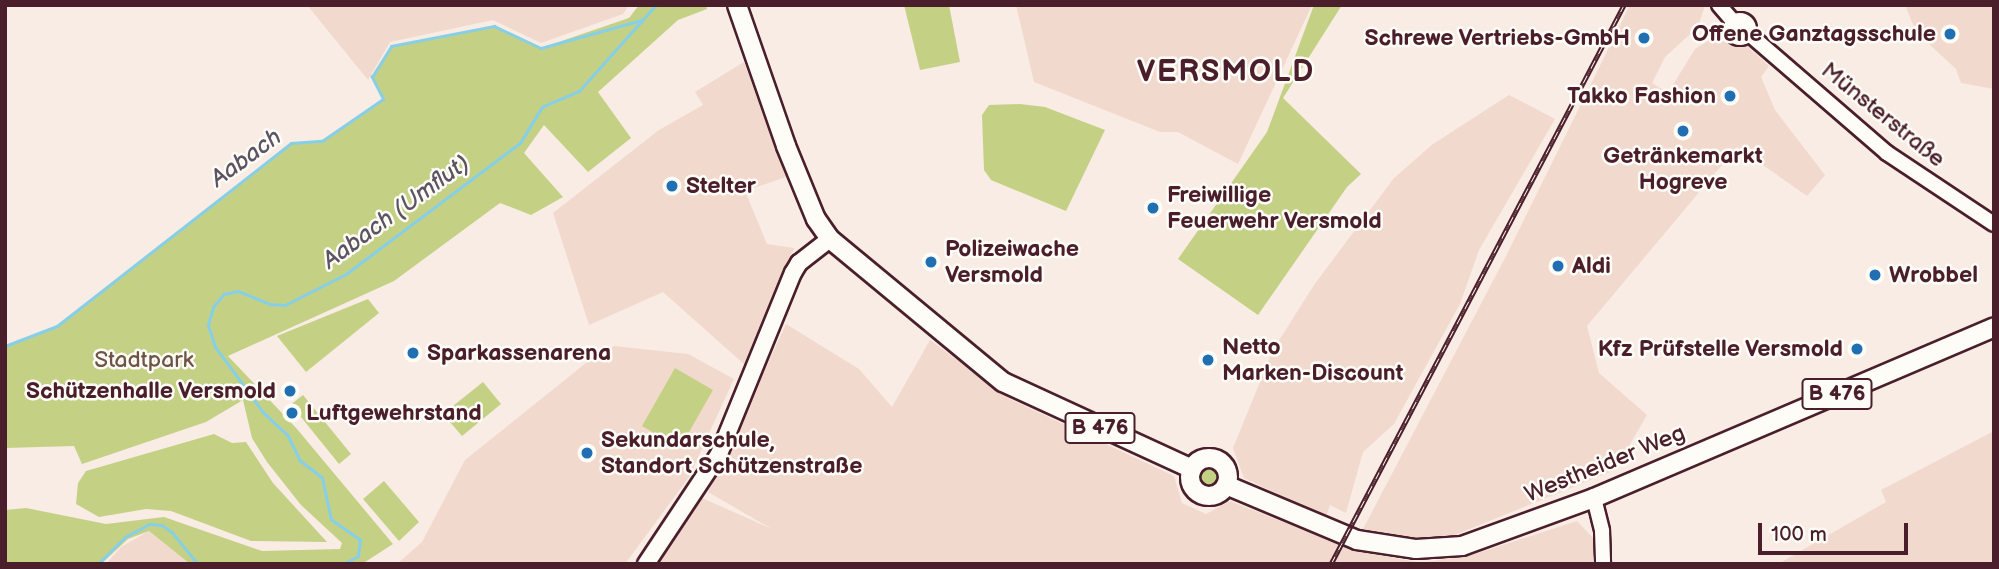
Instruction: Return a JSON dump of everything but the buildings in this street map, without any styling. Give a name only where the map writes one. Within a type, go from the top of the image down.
[{"type":"main road","name":"B 476","points":[[737,5],[786,146],[816,219],[830,239],[1003,382],[1192,470]]},
{"type":"main road","points":[[646,564],[719,454],[799,263],[830,239]]},
{"type":"main road","name":"Westheider Weg","points":[[1226,485],[1350,537],[1432,550],[1471,543],[1594,498],[1994,327]]},
{"type":"main road","points":[[1216,459],[1228,473],[1226,485],[1213,496],[1201,494],[1191,484],[1192,470],[1199,461],[1216,459]]},
{"type":"street","name":"Münsterstraße","points":[[1719,5],[1734,22],[1731,29],[1736,37],[1748,33],[1887,153],[1994,224]]},
{"type":"street","points":[[1594,498],[1602,531],[1603,564]]},
{"type":"shaded area","points":[[307,5],[629,5],[623,14],[541,43],[493,20],[390,42],[368,80]]},
{"type":"shaded area","points":[[1016,5],[1312,5],[1238,164],[1178,132],[1160,132],[1034,82]]},
{"type":"shaded area","points":[[1630,5],[1705,5],[1698,27],[1665,57],[1652,83],[1668,93],[1695,49],[1711,39],[1747,46],[1769,66],[1761,77],[1775,110],[1825,175],[1807,196],[1737,147],[1587,326],[1599,373],[1647,415],[1615,470],[1450,537],[1414,540],[1362,531],[1506,256]]},
{"type":"shaded area","points":[[1905,5],[1994,5],[1994,89],[1961,83],[1956,69],[1916,32]]},
{"type":"shaded area","points":[[744,62],[786,177],[745,191],[767,244],[794,248],[745,365],[663,292],[589,325],[553,213],[659,130],[703,105],[695,92]]},
{"type":"shaded area","points":[[1509,95],[1555,119],[1479,250],[1460,304],[1394,424],[1363,452],[1346,513],[1330,505],[1326,517],[1244,478],[1233,448],[1273,350],[1314,285],[1394,178],[1433,144]]},
{"type":"shaded area","points":[[786,324],[859,369],[892,407],[930,340],[1010,399],[1174,476],[1182,503],[1206,514],[1230,501],[1354,550],[1421,563],[1475,554],[1577,521],[1595,540],[1594,564],[659,564],[702,498],[772,529],[708,492]]},
{"type":"shaded area","name":"Sekundarschule, Standort Schützenstraße","points":[[614,346],[688,354],[734,379],[689,477],[625,564],[397,564],[422,542],[465,460],[591,359]]},
{"type":"shaded area","points":[[1994,431],[1994,564],[1778,564],[1886,502],[1881,490]]},
{"type":"shaded area","points":[[149,531],[190,564],[106,564],[121,547]]},
{"type":"green space","name":"Stadtpark","points":[[639,5],[706,5],[707,9],[678,20],[598,92],[631,138],[588,172],[544,125],[524,153],[563,197],[531,215],[500,203],[394,281],[228,356],[297,429],[393,544],[362,564],[190,564],[149,531],[128,539],[101,564],[5,564],[5,510],[26,508],[106,524],[164,517],[262,551],[340,549],[342,543],[301,505],[267,462],[252,438],[243,400],[206,422],[82,464],[74,446],[5,448],[5,346],[57,326],[291,143],[322,141],[383,100],[372,77],[391,46],[494,26],[541,48],[629,18]]},
{"type":"green space","points":[[904,5],[949,5],[960,62],[920,70]]},
{"type":"green space","points":[[1314,5],[1342,5],[1283,98],[1361,174],[1347,187],[1258,315],[1178,259],[1267,132]]},
{"type":"green space","points":[[1020,104],[1045,107],[1105,130],[1066,211],[991,180],[984,170],[982,115],[989,105]]},
{"type":"green space","points":[[368,299],[379,313],[306,372],[277,336]]},
{"type":"green space","points":[[675,368],[713,390],[680,448],[642,426]]},
{"type":"green space","points":[[483,382],[501,404],[462,436],[443,414]]},
{"type":"green space","points":[[303,395],[351,454],[339,464],[301,417],[294,422],[284,410]]},
{"type":"green space","points":[[214,434],[232,443],[246,442],[273,483],[327,542],[251,541],[171,511],[146,509],[99,517],[76,504],[78,483],[86,471]]},
{"type":"green space","points":[[1209,466],[1217,469],[1220,477],[1217,485],[1209,488],[1201,485],[1198,477],[1201,469]]},
{"type":"green space","points":[[384,481],[419,522],[399,541],[363,499]]},
{"type":"waterway","name":"Aabach (Umflut)","points":[[343,564],[358,556],[360,540],[331,520],[322,478],[300,461],[288,436],[264,414],[215,347],[208,325],[213,307],[224,294],[238,291],[270,304],[285,305],[346,274],[520,143],[542,107],[579,91],[656,5]]},
{"type":"waterway","name":"Aabach","points":[[5,346],[57,326],[291,143],[322,141],[383,99],[372,77],[391,46],[494,26],[541,48],[642,20]]},
{"type":"waterway","name":"Aabach (Umflut)","points":[[98,564],[125,537],[149,524],[162,525],[172,532],[198,564]]},
{"type":"railway","points":[[1331,564],[1624,5]]},
{"type":"place","name":"Offene Ganztagsschule","points":[[1950,34]]},
{"type":"place","name":"Schrewe Vertriebs-GmbH","points":[[1644,38]]},
{"type":"place","name":"Takko Fashion","points":[[1730,96]]},
{"type":"place","name":"Getränkemarkt Hogreve","points":[[1683,131]]},
{"type":"place","name":"Stelter","points":[[672,186]]},
{"type":"place","name":"Freiwillige Feuerwehr Versmold","points":[[1153,208]]},
{"type":"place","name":"Polizeiwache Versmold","points":[[931,262]]},
{"type":"place","name":"Aldi","points":[[1558,266]]},
{"type":"place","name":"Wrobbel","points":[[1875,275]]},
{"type":"place","name":"Kfz Prüfstelle Versmold","points":[[1857,349]]},
{"type":"place","name":"Sparkassenarena","points":[[413,353]]},
{"type":"place","name":"Netto Marken-Discount","points":[[1208,360]]},
{"type":"place","name":"Schützenhalle Versmold","points":[[290,391]]},
{"type":"place","name":"Luftgewehrstand","points":[[292,413]]},
{"type":"place","name":"Sekundarschule, Standort Schützenstraße","points":[[587,453]]},
{"type":"district","name":"VERSMOLD","points":[[1226,72]]}]
